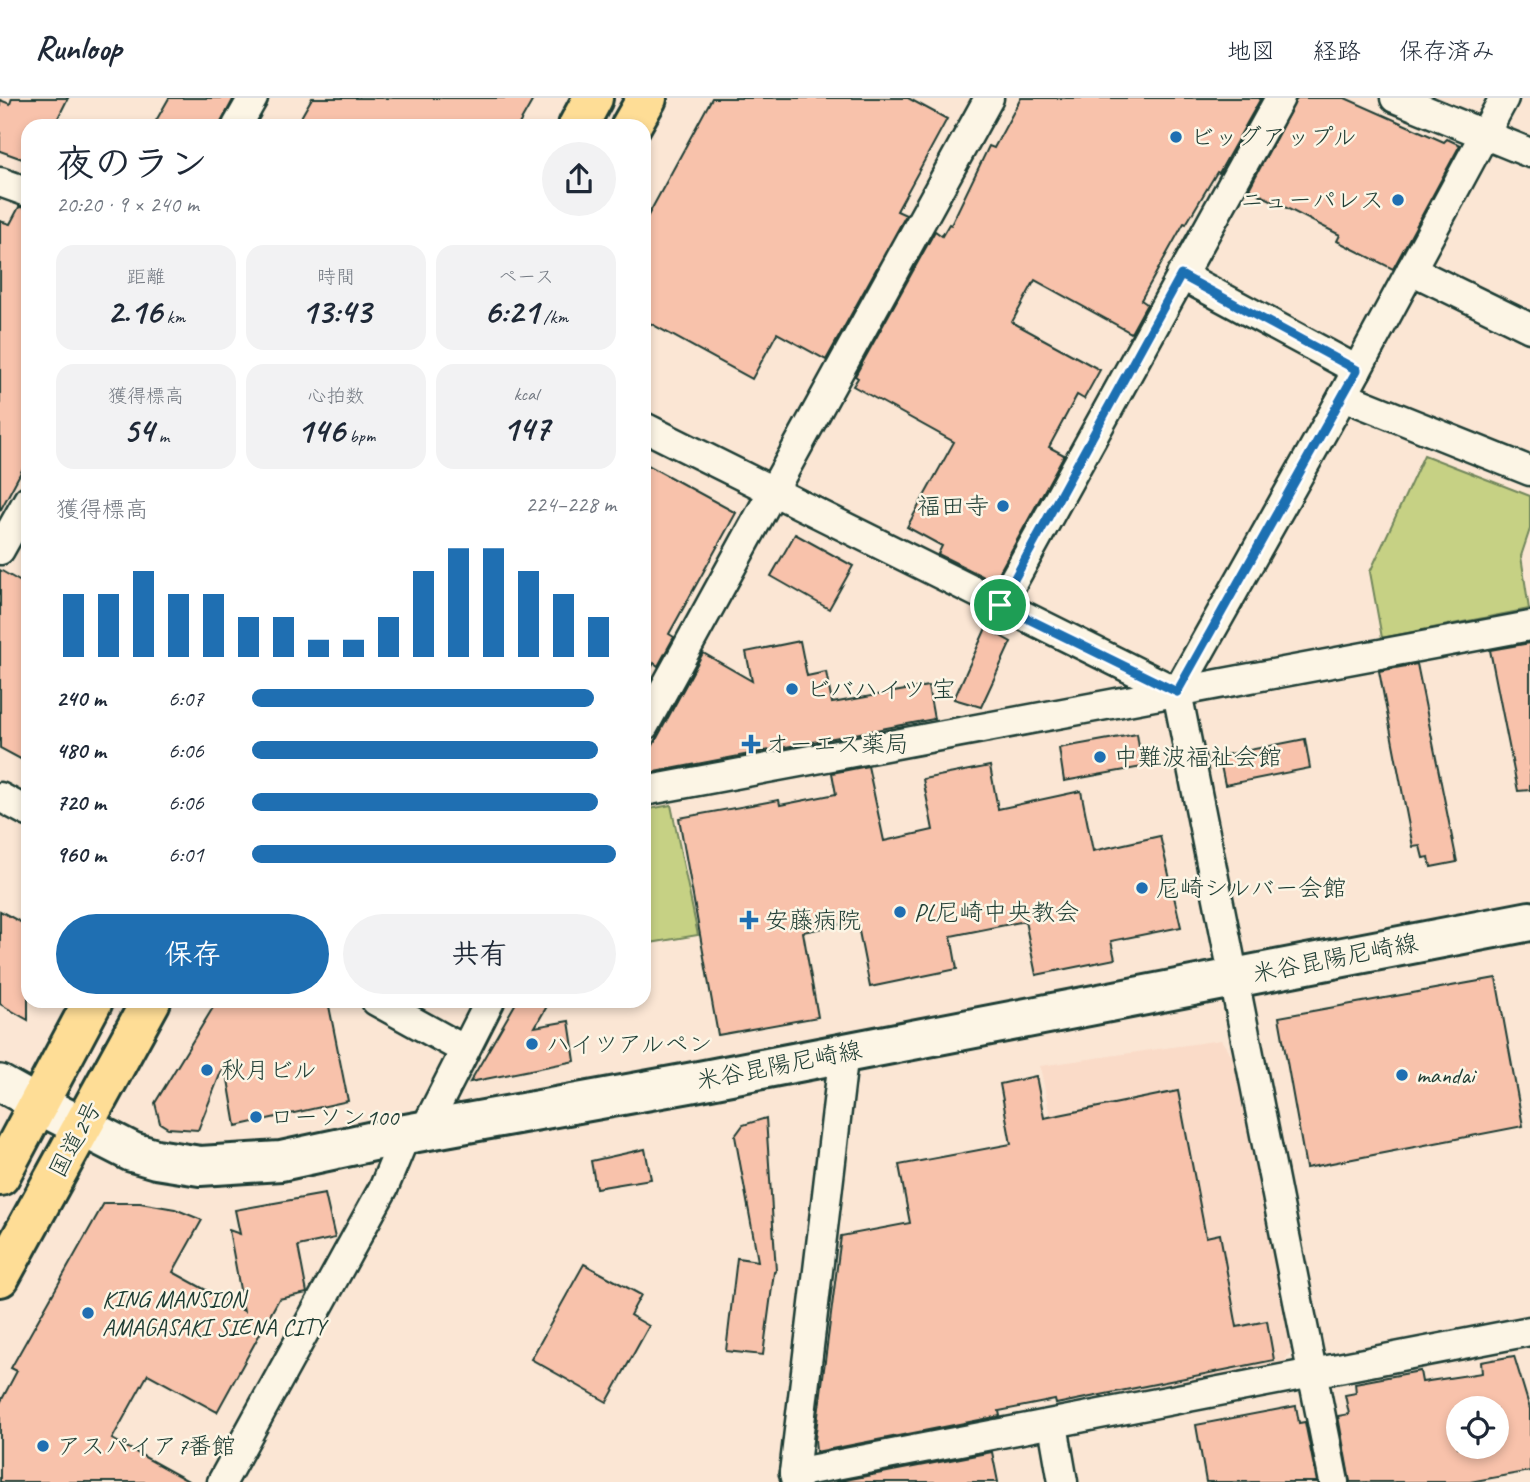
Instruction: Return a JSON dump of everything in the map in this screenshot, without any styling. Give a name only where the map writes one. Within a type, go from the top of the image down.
[{"type":"highway","points":[[582,119],[593,98]]},
{"type":"highway","points":[[635,119],[647,98]]},
{"type":"highway","name":"国道2号","points":[[0,1177],[36,1103],[89,1008]]},
{"type":"highway","name":"国道2号","points":[[0,1277],[147,1008]]},
{"type":"main road","name":"米谷昆陽尼崎線","points":[[36,1103],[132,1152],[156,1159],[200,1166],[281,1161],[415,1132],[689,1083],[844,1051],[1530,921]]},
{"type":"street","points":[[241,119],[253,98]]},
{"type":"street","points":[[651,713],[989,98]]},
{"type":"street","points":[[1000,605],[1279,98]]},
{"type":"street","points":[[1395,98],[1530,153]]},
{"type":"street","points":[[1334,1482],[1245,1023],[1233,977],[1177,692],[1343,396],[1504,98]]},
{"type":"street","points":[[0,182],[21,190]]},
{"type":"street","points":[[1411,270],[1530,328]]},
{"type":"street","points":[[1181,275],[1357,370]]},
{"type":"street","points":[[1343,396],[1530,471]]},
{"type":"street","points":[[651,430],[1177,692]]},
{"type":"street","points":[[0,550],[21,512]]},
{"type":"street","points":[[651,790],[1530,626]]},
{"type":"street","points":[[0,797],[21,808]]},
{"type":"street","points":[[389,1008],[463,1049]]},
{"type":"street","points":[[222,1482],[486,1008]]},
{"type":"street","points":[[844,1051],[795,1478],[1530,1331]]},
{"type":"street","points":[[0,1083],[36,1103]]},
{"type":"street","points":[[1052,1425],[1063,1482]]},
{"type":"shaded area","points":[[1221,1040],[1239,1066],[1291,1351],[1282,1366],[1106,1398],[1040,1066]]},
{"type":"green space","points":[[1424,455],[1530,496],[1530,529],[1521,556],[1529,609],[1382,638],[1370,572]]},
{"type":"green space","points":[[671,805],[698,935],[651,943],[651,809]]},
{"type":"building","points":[[12,98],[68,98],[58,119],[21,119],[21,158],[0,151],[0,100],[10,104]]},
{"type":"building","points":[[169,98],[234,98],[223,119],[157,119]]},
{"type":"building","points":[[312,98],[534,98],[522,119],[300,119]]},
{"type":"building","points":[[712,98],[908,98],[947,119],[897,211],[906,215],[826,360],[777,333],[752,379],[651,324],[651,210]]},
{"type":"building","points":[[1021,98],[1261,98],[1219,173],[1217,172],[1186,224],[1184,223],[1141,300],[1147,304],[1131,333],[1035,280],[1012,322],[1100,370],[1084,399],[1077,395],[1049,447],[1064,455],[994,582],[938,554],[942,546],[907,527],[954,442],[853,386],[858,378],[855,376],[935,231],[942,236],[949,224],[951,225],[989,146],[994,148]]},
{"type":"building","points":[[1297,98],[1345,98],[1444,142],[1447,139],[1460,145],[1393,269],[1337,241],[1340,235],[1249,189]]},
{"type":"building","points":[[21,207],[21,472],[0,511],[0,221],[10,224]]},
{"type":"building","points":[[651,467],[736,513],[669,634],[674,637],[658,666],[654,663],[651,668]]},
{"type":"building","points":[[795,534],[853,566],[829,609],[771,576]]},
{"type":"building","points":[[0,570],[21,582],[21,759],[0,748]]},
{"type":"building","points":[[986,628],[1011,642],[981,707],[954,699]]},
{"type":"building","points":[[800,641],[807,676],[826,672],[832,703],[928,686],[934,719],[651,773],[651,749],[703,653],[752,681],[746,652]]},
{"type":"building","points":[[1530,643],[1530,790],[1518,791],[1490,650]]},
{"type":"building","points":[[1417,664],[1457,862],[1431,867],[1429,857],[1423,858],[1420,846],[1413,847],[1379,671]]},
{"type":"building","name":"中難波福祉会館","points":[[1137,734],[1142,767],[1064,781],[1059,748]]},
{"type":"building","points":[[1305,739],[1310,768],[1225,785],[1219,756]]},
{"type":"building","points":[[868,766],[884,841],[933,830],[923,779],[990,766],[998,809],[1081,791],[1093,851],[1160,836],[1181,927],[1111,941],[1115,959],[1036,975],[1025,921],[951,936],[957,969],[870,987],[857,921],[803,932],[818,1017],[718,1035],[679,818],[779,800],[780,805],[836,794],[832,773]]},
{"type":"building","points":[[0,911],[21,922],[21,1008],[28,1008],[28,1020],[0,1004]]},
{"type":"building","name":"mandai","points":[[1496,978],[1523,1126],[1306,1168],[1279,1017]]},
{"type":"building","points":[[213,1008],[329,1008],[348,1101],[236,1126],[225,1062],[198,1130],[168,1128],[160,1123],[155,1103]]},
{"type":"building","name":"ハイツアルペン","points":[[513,1008],[546,1008],[535,1027],[569,1021],[575,1061],[470,1082]]},
{"type":"building","points":[[1036,1076],[1044,1118],[1178,1091],[1206,1237],[1220,1234],[1237,1327],[1267,1321],[1274,1360],[1056,1404],[1055,1400],[999,1411],[1000,1416],[816,1452],[815,1439],[841,1236],[910,1223],[899,1165],[1011,1144],[1000,1084]]},
{"type":"building","points":[[766,1118],[776,1271],[763,1355],[726,1351],[737,1258],[758,1261],[735,1136],[743,1125]]},
{"type":"building","points":[[645,1149],[651,1179],[596,1188],[591,1161]]},
{"type":"building","points":[[325,1194],[335,1238],[298,1246],[307,1293],[279,1299],[217,1412],[148,1374],[112,1439],[190,1482],[0,1482],[0,1403],[17,1371],[11,1368],[104,1203],[140,1203],[175,1209],[202,1220],[173,1272],[244,1311],[229,1230],[240,1234],[235,1210]]},
{"type":"building","points":[[584,1264],[641,1295],[630,1315],[649,1326],[607,1402],[531,1359]]},
{"type":"building","points":[[1514,1356],[1530,1409],[1530,1471],[1470,1482],[1350,1482],[1338,1416],[1349,1414],[1345,1395],[1356,1393],[1355,1383],[1420,1371],[1422,1382],[1482,1373],[1481,1362]]},
{"type":"building","points":[[1296,1406],[1299,1423],[1305,1422],[1317,1482],[1206,1482],[1196,1425]]},
{"type":"building","points":[[992,1452],[998,1482],[835,1482]]},
{"type":"place","name":"ビッグアップル","points":[[1176,137]]},
{"type":"place","name":"ニューパレス","points":[[1398,200]]},
{"type":"place","name":"福田寺","points":[[1003,506]]},
{"type":"place","name":"ビバハイツ 宝","points":[[792,689]]},
{"type":"place","name":"オーエス薬局","points":[[751,744]]},
{"type":"place","name":"中難波福祉会館","points":[[1100,757]]},
{"type":"place","name":"尼崎シルバー会館","points":[[1142,888]]},
{"type":"place","name":"PL尼崎中央教会","points":[[900,912]]},
{"type":"place","name":"安藤病院","points":[[749,920]]},
{"type":"place","name":"ハイツアルペン","points":[[532,1044]]},
{"type":"place","name":"秋月ビル","points":[[207,1070]]},
{"type":"place","name":"mandai","points":[[1402,1075]]},
{"type":"place","name":"ローソン100","points":[[256,1117]]},
{"type":"place","name":"KING MANSION AMAGASAKI SIENA CITY","points":[[88,1313]]},
{"type":"place","name":"アスパイア7番館","points":[[43,1446]]},
{"type":"route","points":[[1181,275],[1357,370],[1177,692],[1000,605],[1181,275]]}]
